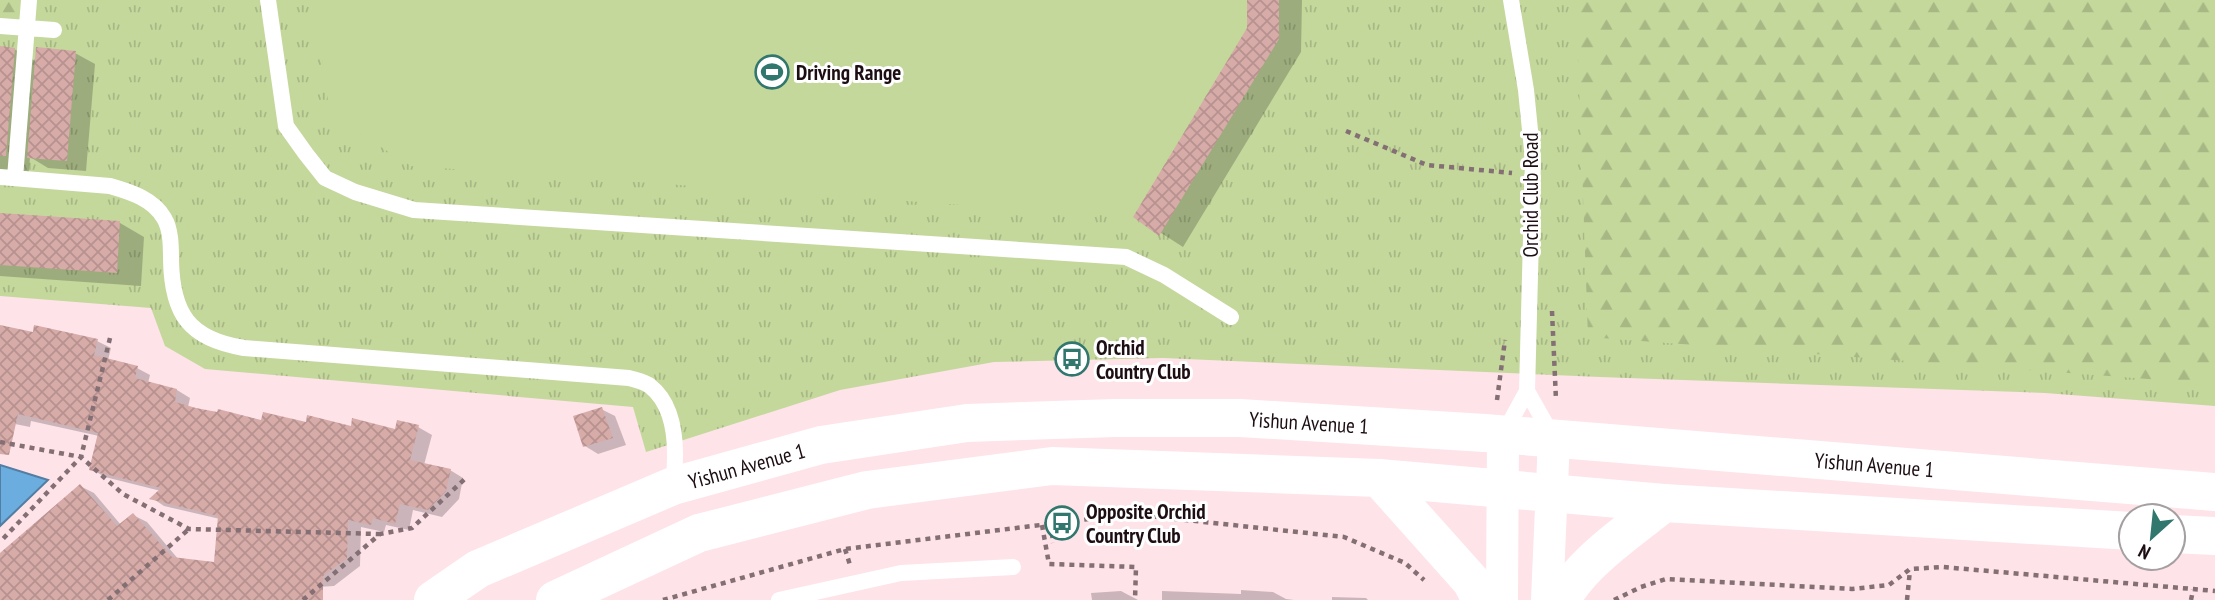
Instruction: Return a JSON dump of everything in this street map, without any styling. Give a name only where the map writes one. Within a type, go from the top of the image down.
[{"type":"main road","name":"Yishun Avenue 1","points":[[433,600],[478,569],[673,486],[821,445],[967,423],[1115,418],[1499,421],[1554,439],[2215,492]]},
{"type":"main road","points":[[555,600],[699,533],[867,490],[1052,466],[1379,478],[1664,503],[2117,530]]},
{"type":"main road","points":[[1379,478],[1471,581],[1481,600]]},
{"type":"main road","points":[[1562,600],[1567,589],[1603,552],[1664,503]]},
{"type":"main road","points":[[2187,535],[2215,536]]},
{"type":"street","name":"Orchid Club Road","points":[[1499,421],[1502,600]]},
{"type":"street","points":[[1548,600],[1554,439]]},
{"type":"lane","points":[[29,0],[8,178],[110,186],[128,191],[153,204],[166,220],[171,243],[175,299],[183,317],[200,333],[222,345],[244,348],[629,378],[649,384],[664,403],[673,428],[676,457],[673,486]]},
{"type":"lane","points":[[268,0],[286,126],[325,178],[355,192],[414,210],[1126,257],[1164,275],[1231,317]]},
{"type":"lane","name":"Orchid Club Road","points":[[1499,421],[1527,391],[1532,160],[1526,90],[1511,0]]},
{"type":"lane","points":[[0,26],[54,30]]},
{"type":"lane","points":[[1527,391],[1554,439]]},
{"type":"lane","points":[[779,600],[901,573],[1013,567]]},
{"type":"path","points":[[1346,131],[1427,165],[1516,173]]},
{"type":"path","points":[[1499,421],[1498,397],[1507,328]]},
{"type":"path","points":[[0,542],[80,457],[110,338]]},
{"type":"path","points":[[0,442],[80,457],[123,494],[189,529],[380,534],[412,528],[467,477]]},
{"type":"path","points":[[663,600],[845,549],[1130,514],[1344,537],[1405,564],[1433,588]]},
{"type":"path","points":[[1051,523],[1053,543]]},
{"type":"path","points":[[1042,525],[1049,564],[1136,567],[1135,600]]},
{"type":"path","points":[[107,600],[189,529]]},
{"type":"path","points":[[303,600],[380,534]]},
{"type":"path","points":[[845,549],[850,566]]},
{"type":"path","points":[[1614,600],[1666,579],[1852,589],[1889,585],[1910,569],[1943,566],[2215,591]]},
{"type":"path","points":[[1907,600],[1910,569]]},
{"type":"path","points":[[2191,600],[2193,590]]},
{"type":"green space","points":[[0,0],[2215,0],[2215,406],[2045,393],[1163,358],[994,362],[840,390],[646,452],[633,407],[205,369],[165,346],[151,308],[0,296]]},
{"type":"green space","points":[[0,0],[24,0],[15,27],[0,25]]},
{"type":"green space","name":"Driving Range","points":[[314,0],[1247,0],[1247,28],[1133,217],[411,166],[330,115]]},
{"type":"green space","points":[[1576,0],[2215,0],[2215,384],[1588,337]]},
{"type":"water","points":[[0,465],[48,480],[0,526]]},
{"type":"building","points":[[1247,0],[1279,0],[1279,39],[1159,236],[1133,217],[1247,28]]},
{"type":"building","points":[[0,46],[15,48],[6,156],[0,156]]},
{"type":"building","points":[[36,47],[76,51],[67,161],[27,158]]},
{"type":"building","points":[[0,213],[120,221],[117,273],[0,265]]},
{"type":"building","points":[[0,325],[33,332],[34,325],[98,339],[94,355],[138,366],[135,378],[177,389],[175,402],[196,408],[217,412],[218,409],[261,420],[263,412],[306,422],[307,415],[351,426],[352,418],[395,429],[397,420],[419,425],[410,460],[451,469],[446,491],[428,510],[400,504],[395,524],[373,518],[371,525],[348,520],[347,558],[323,576],[323,600],[0,600],[0,553],[80,484],[117,526],[133,513],[172,557],[214,562],[218,516],[149,499],[161,488],[89,470],[98,433],[18,414],[9,455],[0,454]]},
{"type":"building","points":[[602,407],[613,438],[583,447],[573,416]]},
{"type":"place","name":"Driving Range","points":[[772,72]]},
{"type":"place","name":"Orchid Country Club","points":[[1072,359]]},
{"type":"place","name":"Opposite Orchid Country Club","points":[[1062,523]]}]
